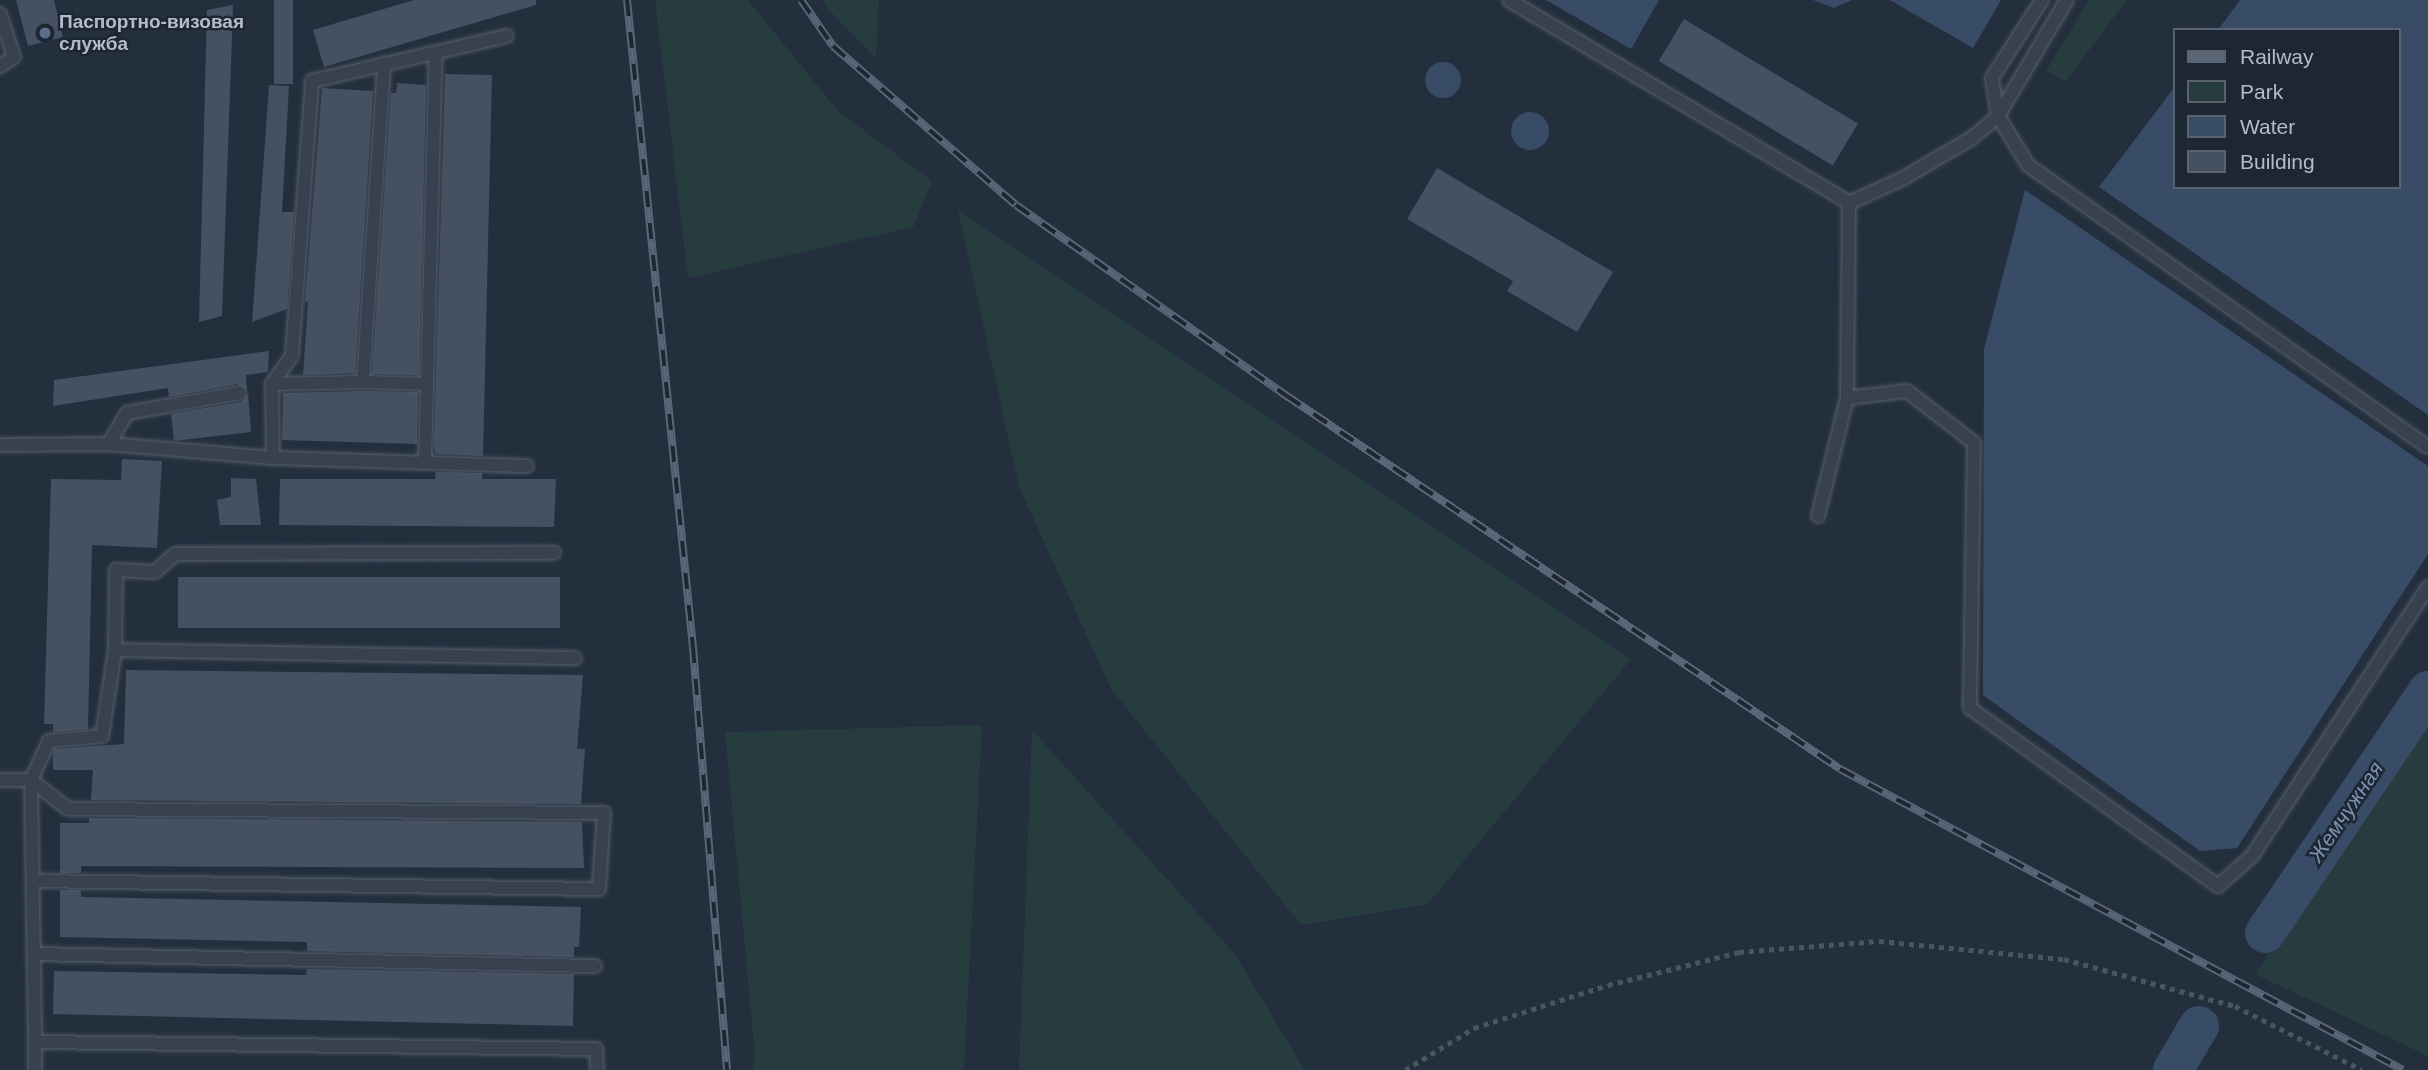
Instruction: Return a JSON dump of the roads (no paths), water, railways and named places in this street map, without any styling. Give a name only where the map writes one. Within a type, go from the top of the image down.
[{"type":"lane","points":[[1510,0],[1849,203]]},
{"type":"lane","points":[[2042,0],[1992,78],[1998,116],[2028,165],[2428,447]]},
{"type":"lane","points":[[1849,203],[1914,172],[1972,138],[1998,116],[2067,0]]},
{"type":"lane","points":[[0,15],[14,57],[0,65]]},
{"type":"lane","points":[[273,458],[272,384],[292,355],[312,81],[507,36]]},
{"type":"lane","points":[[425,463],[436,53]]},
{"type":"lane","points":[[363,382],[384,64]]},
{"type":"lane","points":[[1818,516],[1847,398],[1849,203]]},
{"type":"lane","points":[[272,384],[427,384]]},
{"type":"lane","points":[[1847,398],[1907,391],[1974,443],[1970,708],[2218,886],[2252,856],[2428,587]]},
{"type":"lane","points":[[109,444],[127,412],[239,393]]},
{"type":"lane","points":[[0,445],[109,444],[273,458],[527,466]]},
{"type":"lane","points":[[35,1070],[31,780],[49,741],[103,736],[115,650],[116,570],[155,572],[175,554],[554,553]]},
{"type":"lane","points":[[115,650],[575,658]]},
{"type":"lane","points":[[0,780],[31,780],[68,809],[604,813],[599,889],[33,881]]},
{"type":"lane","points":[[34,954],[596,966]]},
{"type":"lane","points":[[35,1042],[596,1049],[597,1070]]},
{"type":"water","points":[[1546,0],[1659,0],[1631,49]]},
{"type":"water","points":[[1813,0],[1852,0],[1834,8]]},
{"type":"water","points":[[1890,0],[2001,0],[1973,48]]},
{"type":"water","points":[[2240,0],[2428,0],[2428,415],[2099,187],[2172,91],[2172,189],[2400,189],[2400,28],[2219,28]]},
{"type":"water","points":[[1443,62],[1456,67],[1461,80],[1456,93],[1443,98],[1430,93],[1425,80],[1430,67]]},
{"type":"water","points":[[1530,112],[1544,117],[1549,131],[1544,145],[1530,150],[1516,145],[1511,131],[1516,117]]},
{"type":"water","points":[[2025,190],[2428,466],[2428,554],[2237,848],[2200,851],[1983,695],[1984,349]]},
{"type":"waterway","name":"Жемчужная","points":[[2265,933],[2428,691]]},
{"type":"waterway","name":"Жемчужная","points":[[2173,1070],[2199,1026]]},
{"type":"railway","points":[[627,0],[693,647],[727,1070]]},
{"type":"railway","points":[[801,0],[833,46],[1016,205],[1287,396],[1840,769],[2403,1070]]},
{"type":"place","name":"Паспортно-визовая служба","points":[[45,33]]}]
